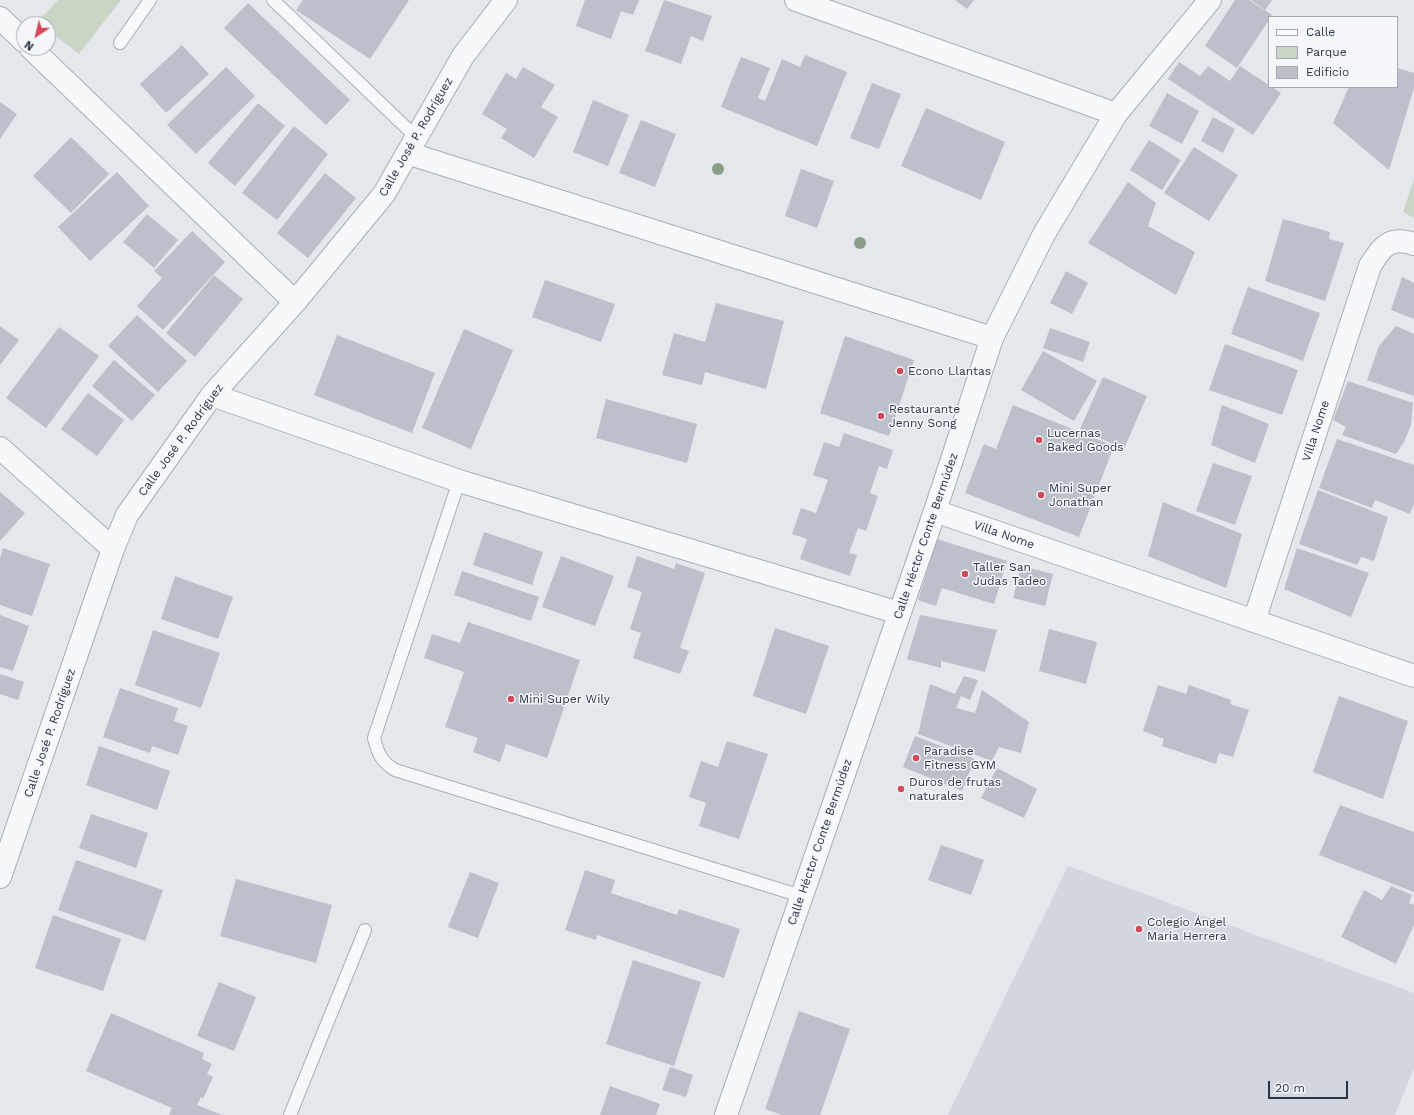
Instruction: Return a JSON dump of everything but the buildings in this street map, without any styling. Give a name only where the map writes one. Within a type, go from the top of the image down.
[{"type":"street","points":[[796,0],[819,4],[1116,114]]},
{"type":"street","name":"Calle Héctor Conte Bermúdez","points":[[726,1115],[899,613],[936,511],[992,338],[1044,234],[1116,114],[1210,0]]},
{"type":"street","name":"Calle José P. Rodríguez","points":[[0,877],[113,549],[127,515],[212,395],[295,302],[384,194],[463,56],[504,1]]},
{"type":"street","points":[[0,18],[16,33]]},
{"type":"street","points":[[39,56],[295,302]]},
{"type":"street","points":[[412,145],[992,338]]},
{"type":"street","name":"Villa Nome","points":[[1254,621],[1370,266],[1386,244],[1396,241],[1414,244]]},
{"type":"street","points":[[212,395],[459,481],[899,613]]},
{"type":"street","points":[[0,448],[113,549]]},
{"type":"street","name":"Villa Nome","points":[[936,511],[1414,676]]},
{"type":"lane","points":[[120,42],[150,0]]},
{"type":"lane","points":[[273,0],[412,145]]},
{"type":"lane","points":[[459,481],[374,738],[380,757],[387,765],[395,770],[801,896]]},
{"type":"lane","points":[[290,1115],[365,930]]},
{"type":"shaded area","name":"Colegio Ángel María Herrera","points":[[1068,866],[1414,993],[1414,1068],[1395,1115],[948,1115]]},
{"type":"green space","points":[[58,0],[121,0],[79,54],[56,36],[56,16],[43,16]]},
{"type":"green space","points":[[1414,179],[1414,218],[1403,212]]},
{"type":"place","name":"Econo Llantas","points":[[900,371]]},
{"type":"place","name":"Restaurante Jenny Song","points":[[881,416]]},
{"type":"place","name":"Lucernas Baked Goods","points":[[1039,440]]},
{"type":"place","name":"Mini Super Jonathan","points":[[1041,495]]},
{"type":"place","name":"Taller San Judas Tadeo","points":[[965,574]]},
{"type":"place","name":"Mini Super Wily","points":[[511,699]]},
{"type":"place","name":"Paradise Fitness GYM","points":[[916,758]]},
{"type":"place","name":"Duros de frutas naturales","points":[[901,789]]},
{"type":"place","name":"Colegio Ángel María Herrera","points":[[1139,929]]}]
